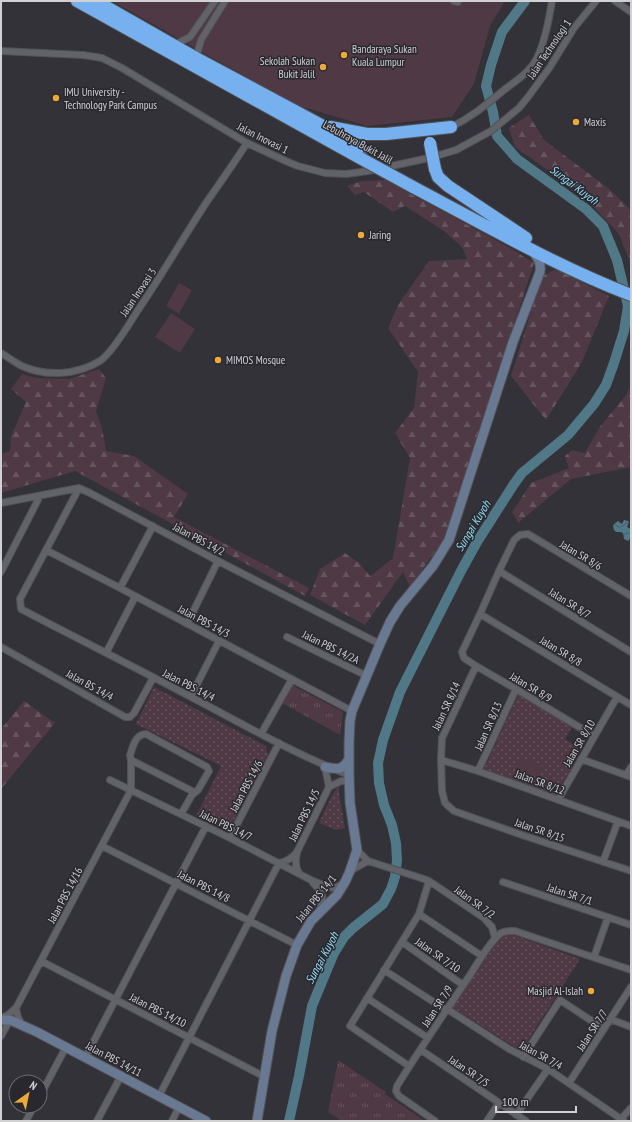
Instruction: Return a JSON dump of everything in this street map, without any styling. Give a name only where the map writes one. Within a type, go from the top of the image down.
[{"type":"highway","name":"Lebuhraya Bukit Jalil","points":[[77,1],[528,244],[558,263],[611,283],[631,287]]},
{"type":"highway","name":"Lebuhraya Bukit Jalil","points":[[96,1],[196,58],[323,126],[362,155]]},
{"type":"highway","points":[[323,126],[367,134],[451,127]]},
{"type":"highway","points":[[451,127],[437,134],[432,138],[430,143],[435,169],[438,176],[448,186],[528,244]]},
{"type":"highway","name":"Lebuhraya Bukit Jalil","points":[[528,244],[577,264],[631,295]]},
{"type":"street","points":[[174,45],[190,37],[215,1]]},
{"type":"street","points":[[196,58],[201,40],[225,1]]},
{"type":"street","points":[[451,127],[465,121],[523,76],[530,68],[537,59],[542,47],[552,1]]},
{"type":"street","name":"Jalan Technologi 1","points":[[519,108],[550,67],[574,28],[596,1]]},
{"type":"street","points":[[615,1],[631,12]]},
{"type":"street","name":"Jalan Inovasi 1","points":[[1,51],[83,55],[102,58],[122,68],[247,142],[298,166],[325,173],[346,174],[368,171],[429,158],[456,150],[491,131],[519,108]]},
{"type":"street","name":"Jalan Inovasi 3","points":[[1,353],[22,366],[40,372],[57,374],[78,370],[102,360],[118,341],[166,269],[247,142]]},
{"type":"street","points":[[528,244],[538,258],[540,272]]},
{"type":"street","points":[[540,272],[558,263]]},
{"type":"street","name":"Jalan PBS 14/1","points":[[257,1121],[269,1044],[286,976],[297,945],[311,921],[333,899],[345,882],[356,850],[350,803],[349,780],[349,736],[352,711],[390,622],[400,606],[433,566],[449,540],[513,342],[540,272]]},
{"type":"street","points":[[1,503],[79,488]]},
{"type":"street","points":[[46,550],[79,488]]},
{"type":"street","name":"Jalan PBS 14/2","points":[[79,488],[380,644]]},
{"type":"street","points":[[1,572],[40,496]]},
{"type":"street","points":[[120,588],[153,526]]},
{"type":"street","name":"Jalan SR 8/6","points":[[499,570],[514,540],[520,535],[528,534],[631,596]]},
{"type":"street","name":"Jalan PBS 14/3","points":[[46,550],[352,711]]},
{"type":"street","name":"Jalan PBS 14/4","points":[[46,550],[20,599],[21,609],[261,734],[326,766],[349,780]]},
{"type":"street","points":[[187,624],[218,561]]},
{"type":"street","points":[[480,614],[499,570]]},
{"type":"street","name":"Jalan SR 8/7","points":[[499,570],[631,652]]},
{"type":"street","points":[[106,654],[135,597]]},
{"type":"street","name":"Jalan SR 8/9","points":[[480,614],[462,652],[464,658],[594,736]]},
{"type":"street","name":"Jalan SR 8/8","points":[[480,614],[631,706]]},
{"type":"street","name":"Jalan PBS 14/2A","points":[[288,637],[367,676]]},
{"type":"street","points":[[190,696],[220,641]]},
{"type":"street","name":"Jalan BS 14/4","points":[[1,647],[125,717],[130,717],[134,713],[153,678]]},
{"type":"street","name":"Jalan SR 8/14","points":[[445,803],[442,791],[442,738],[476,666]]},
{"type":"street","points":[[261,734],[292,679]]},
{"type":"street","name":"Jalan SR 8/13","points":[[478,771],[516,689]]},
{"type":"street","name":"Jalan SR 8/10","points":[[558,800],[617,697]]},
{"type":"street","points":[[131,790],[130,755],[138,736],[146,734],[207,767],[209,771],[208,776],[198,790],[194,792],[181,814]]},
{"type":"street","name":"Jalan PBS 14/6","points":[[230,838],[279,743]]},
{"type":"street","points":[[326,766],[336,769],[343,767],[349,759]]},
{"type":"street","points":[[581,759],[629,776],[631,767]]},
{"type":"street","points":[[131,760],[194,792]]},
{"type":"street","name":"Jalan SR 8/12","points":[[441,760],[478,771],[631,826]]},
{"type":"street","name":"Jalan PBS 14/5","points":[[326,766],[329,787]]},
{"type":"street","name":"Jalan PBS 14/7","points":[[110,780],[327,887],[335,888],[345,882]]},
{"type":"street","name":"Jalan PBS 14/5","points":[[297,852],[329,787],[341,780],[349,780]]},
{"type":"street","name":"Jalan PBS 14/16","points":[[16,1008],[131,790]]},
{"type":"street","name":"Jalan SR 8/15","points":[[445,803],[454,811],[631,871]]},
{"type":"street","points":[[603,862],[618,821]]},
{"type":"street","points":[[85,1058],[206,826]]},
{"type":"street","name":"Jalan PBS 14/8","points":[[102,846],[297,945]]},
{"type":"street","name":"Jalan SR 7/2","points":[[356,850],[371,862],[426,880],[484,918],[492,926],[495,938],[506,930],[515,932],[631,970]]},
{"type":"street","points":[[159,1096],[279,863],[285,862],[297,852]]},
{"type":"street","points":[[297,852],[295,861],[296,869],[301,875]]},
{"type":"street","points":[[350,871],[371,862]]},
{"type":"street","name":"Jalan PBS 14/7","points":[[311,880],[321,891],[323,898],[318,914]]},
{"type":"street","points":[[410,1066],[350,1026],[419,914],[426,880]]},
{"type":"street","name":"Jalan SR 7/1","points":[[503,882],[631,925]]},
{"type":"street","points":[[419,914],[482,956]]},
{"type":"street","points":[[594,957],[608,917]]},
{"type":"street","name":"Jalan SR 7/9","points":[[435,1121],[399,1096],[396,1091],[397,1086],[446,1009],[495,938]]},
{"type":"street","name":"Jalan SR 7/10","points":[[402,942],[463,984]]},
{"type":"street","name":"Jalan PBS 14/10","points":[[41,961],[265,1077]]},
{"type":"street","name":"Jalan SR 7/4","points":[[384,970],[509,1049],[548,1069],[623,1120]]},
{"type":"street","name":"Jalan SR 7/7","points":[[570,1083],[631,987]]},
{"type":"street","points":[[367,998],[428,1038]]},
{"type":"street","points":[[523,1057],[559,1000],[604,1029]]},
{"type":"street","points":[[1,1036],[4,1019],[16,1008],[22,1025]]},
{"type":"street","name":"Jalan PBS 14/11","points":[[4,1019],[37,1032],[206,1121]]},
{"type":"street","points":[[610,1019],[631,1027]]},
{"type":"street","points":[[48,1081],[66,1048]]},
{"type":"street","name":"Jalan SR 7/5","points":[[420,1050],[526,1121]]},
{"type":"street","points":[[516,1114],[548,1069]]},
{"type":"street","points":[[97,1121],[121,1076]]},
{"type":"street","points":[[487,1121],[499,1103]]},
{"type":"street","points":[[172,1121],[179,1107]]},
{"type":"street","points":[[623,1120],[631,1108]]},
{"type":"green space","name":"Bandaraya Sukan Kuala Lumpur","points":[[112,1],[505,1],[490,26],[474,84],[452,117],[367,126],[296,105]]},
{"type":"green space","points":[[529,115],[544,140],[608,188],[631,210],[631,273],[629,259],[619,234],[580,193],[515,147],[509,128]]},
{"type":"green space","points":[[385,180],[510,248],[534,263],[445,537],[410,587],[403,572],[365,625],[310,595],[320,569],[345,553],[359,563],[370,576],[393,558],[410,458],[395,433],[414,408],[418,372],[388,328],[398,305],[429,261],[467,259],[462,247],[444,231],[405,206],[393,212],[364,192],[355,195],[347,186],[362,181]]},
{"type":"green space","points":[[556,269],[609,296],[582,362],[546,420],[511,376],[542,276]]},
{"type":"green space","points":[[179,283],[192,290],[179,314],[166,306]]},
{"type":"green space","points":[[171,313],[195,329],[180,353],[155,337]]},
{"type":"green space","points":[[99,369],[106,378],[96,411],[102,428],[106,451],[134,456],[188,494],[174,517],[309,588],[305,596],[75,471],[1,493],[1,454],[10,451],[11,436],[26,402],[11,389],[22,374],[37,378],[69,379]]},
{"type":"green space","points":[[631,384],[631,467],[571,479],[518,523],[512,512],[531,483],[569,468],[565,456],[572,450],[585,453],[599,428],[626,395]]},
{"type":"green space","points":[[292,685],[343,712],[340,735],[282,703]]},
{"type":"green space","points":[[154,687],[266,746],[268,755],[231,826],[222,828],[196,816],[221,766],[136,724]]},
{"type":"green space","points":[[518,695],[572,727],[565,739],[581,750],[556,795],[484,769]]},
{"type":"green space","points":[[24,701],[55,723],[1,789],[1,729]]},
{"type":"green space","points":[[520,758],[543,766],[539,779],[516,771]]},
{"type":"green space","points":[[339,785],[339,794],[345,828],[336,830],[319,823],[332,795]]},
{"type":"green space","points":[[508,933],[580,959],[521,1051],[452,1007],[499,939]]},
{"type":"green space","points":[[338,1060],[386,1092],[385,1094],[425,1121],[342,1121],[328,1112]]},
{"type":"water","points":[[624,520],[629,522],[627,527],[631,529],[631,536],[628,541],[624,539],[623,533],[616,532],[614,530],[613,526],[618,521],[622,524]]},
{"type":"waterway","name":"Sungai Kuyoh","points":[[289,1121],[312,1006],[334,953],[344,937],[383,904],[391,889],[395,877],[397,860],[396,843],[379,783],[378,763],[383,740],[400,692],[477,542],[522,473],[568,435],[594,404],[606,385],[624,331],[628,306],[617,260],[603,226],[586,209],[517,159],[497,136],[493,112],[486,86],[502,32],[525,1]]},
{"type":"place","name":"Bandaraya Sukan Kuala Lumpur","points":[[344,55]]},
{"type":"place","name":"Sekolah Sukan Bukit Jalil","points":[[323,67]]},
{"type":"place","name":"IMU University - Technology Park Campus","points":[[56,98]]},
{"type":"place","name":"Maxis","points":[[576,122]]},
{"type":"place","name":"Jaring","points":[[361,235]]},
{"type":"place","name":"MIMOS Mosque","points":[[218,360]]},
{"type":"place","name":"Masjid Al-Islah","points":[[591,991]]}]
